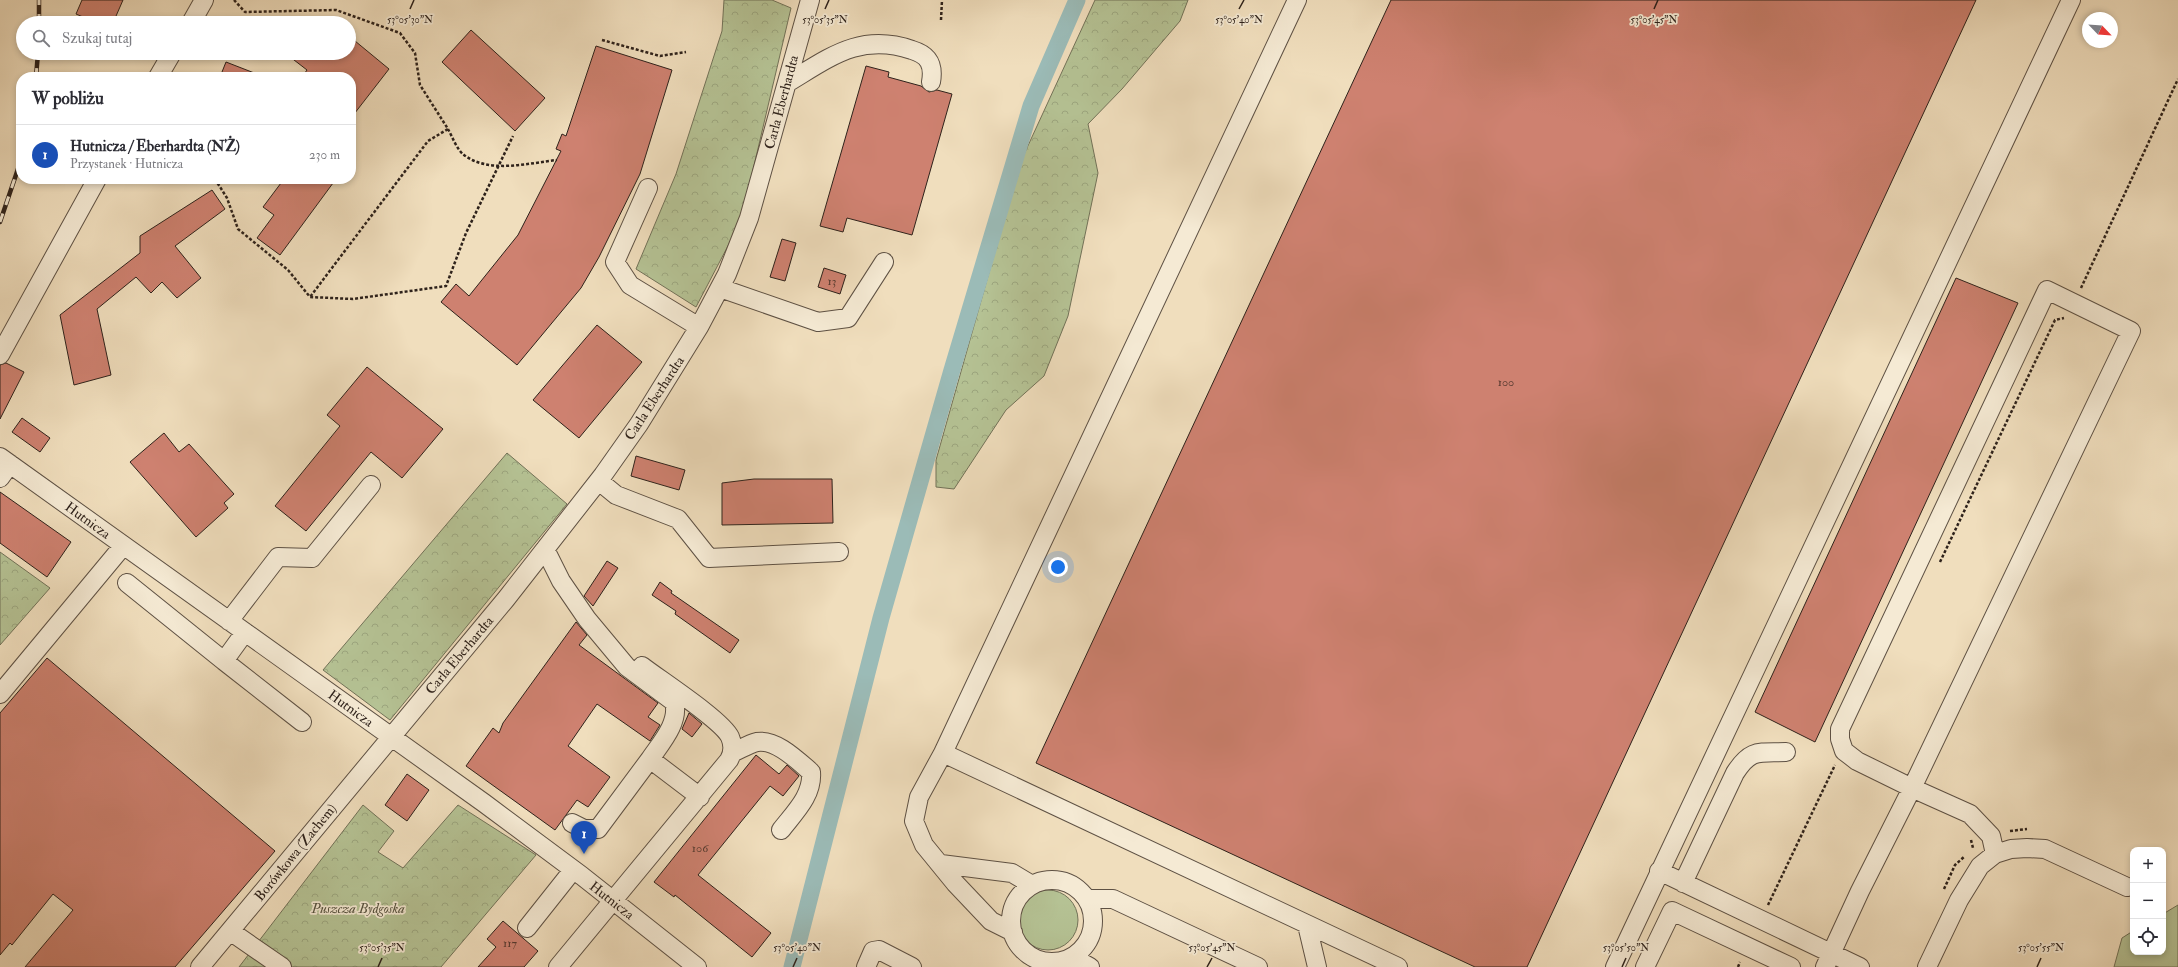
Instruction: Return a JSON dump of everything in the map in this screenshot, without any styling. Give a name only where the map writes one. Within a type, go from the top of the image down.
[{"type":"street","points":[[195,16],[204,0]]},
{"type":"street","name":"Carla Eberhardta","points":[[391,737],[599,481],[638,424],[699,327],[720,288],[749,218],[810,0]]},
{"type":"street","points":[[1012,932],[991,921],[955,883],[924,845],[914,821],[919,797],[943,753],[1296,0]]},
{"type":"street","points":[[1615,967],[2071,0]]},
{"type":"street","points":[[786,83],[833,56],[853,47],[876,42],[895,44],[917,51],[927,58],[933,70],[931,82]]},
{"type":"street","points":[[161,72],[168,60]]},
{"type":"street","points":[[0,355],[94,184]]},
{"type":"street","points":[[648,188],[615,262],[630,285],[699,327]]},
{"type":"street","points":[[720,288],[818,322],[848,318],[884,262]]},
{"type":"street","points":[[1829,961],[1860,891],[1912,788],[2132,331],[2047,290],[1840,729],[1840,739],[1844,751],[1857,761],[1912,788],[1970,814],[1991,836],[1995,854]]},
{"type":"street","name":"Hutnicza","points":[[3,467],[123,546],[391,737],[573,870],[697,967]]},
{"type":"street","points":[[599,481],[616,495],[678,519],[709,558],[839,552]]},
{"type":"street","points":[[229,621],[278,557],[312,558],[371,484]]},
{"type":"street","points":[[0,694],[123,546]]},
{"type":"street","points":[[545,549],[561,581],[587,619],[626,666],[674,702],[676,710],[675,719],[650,759],[598,829],[584,829],[572,823]]},
{"type":"street","points":[[127,583],[302,722]]},
{"type":"street","points":[[224,661],[245,632]]},
{"type":"street","points":[[642,666],[718,723],[730,737],[734,752]]},
{"type":"street","name":"Borówkowa (Zachem)","points":[[200,967],[391,737]]},
{"type":"street","points":[[558,967],[700,797],[734,752],[757,742],[767,743],[797,760],[811,772],[812,783],[808,794],[781,830]]},
{"type":"street","points":[[1683,883],[1735,773],[1744,759],[1755,753],[1786,752]]},
{"type":"street","points":[[943,753],[1398,967]]},
{"type":"street","points":[[650,759],[700,797]]},
{"type":"street","points":[[1927,967],[1959,900],[1980,866],[1995,854],[2011,849],[2045,849],[2127,887]]},
{"type":"street","points":[[941,864],[1012,873],[1032,885]]},
{"type":"street","points":[[527,928],[573,870]]},
{"type":"street","points":[[1659,871],[1761,921],[1829,961],[1860,967]]},
{"type":"street","points":[[1045,880],[1059,880],[1073,884],[1084,893],[1087,899],[1094,919],[1092,933],[1086,945],[1072,957],[1065,960],[1052,962],[1039,960],[1027,954],[1018,944],[1012,932],[1011,919],[1014,906],[1021,894],[1032,885],[1045,880]]},
{"type":"street","points":[[1087,899],[1113,899],[1258,967]]},
{"type":"street","points":[[1645,967],[1672,911],[1791,967]]},
{"type":"street","points":[[1307,924],[1317,967]]},
{"type":"street","points":[[230,931],[282,967]]},
{"type":"street","points":[[866,967],[873,951],[879,950],[912,967]]},
{"type":"street","points":[[1072,957],[1090,967]]},
{"type":"path","points":[[234,0],[245,12],[336,10],[353,16]]},
{"type":"path","points":[[941,20],[942,0]]},
{"type":"path","points":[[356,17],[400,33],[414,53],[420,85],[463,155],[480,162],[497,166],[557,160]]},
{"type":"path","points":[[602,40],[660,56],[686,52]]},
{"type":"path","points":[[1938,566],[2055,320],[2066,317],[2178,79]]},
{"type":"path","points":[[310,297],[428,141],[448,129]]},
{"type":"path","points":[[218,184],[227,198],[238,229],[288,270],[310,297],[353,299],[446,286],[466,233],[497,166],[513,136]]},
{"type":"path","points":[[1761,921],[1835,765]]},
{"type":"path","points":[[1738,967],[1747,947]]},
{"type":"green space","points":[[724,0],[772,0],[791,8],[741,221],[696,307],[636,269],[676,174],[722,31]]},
{"type":"green space","points":[[1095,0],[1188,0],[1180,21],[1122,89],[1088,124],[1098,173],[1068,316],[1044,376],[1006,410],[954,489],[936,487],[936,460],[1020,163]]},
{"type":"green space","points":[[507,453],[567,504],[390,720],[323,670]]},
{"type":"green space","points":[[0,552],[50,588],[0,645]]},
{"type":"green space","name":"Puszcza Bydgoska","points":[[363,805],[394,831],[378,852],[403,868],[458,805],[536,855],[441,967],[239,967]]},
{"type":"green space","points":[[1048,890],[1064,895],[1069,899],[1073,904],[1078,920],[1073,936],[1069,941],[1064,945],[1048,950],[1032,945],[1027,941],[1023,936],[1018,920],[1023,904],[1027,899],[1032,895]]},
{"type":"green space","points":[[2178,905],[2178,967],[2114,967],[2122,938],[2130,933],[2130,955],[2166,955],[2166,912]]},
{"type":"building","points":[[82,0],[123,0],[116,16],[81,16],[76,14]]},
{"type":"building","points":[[1391,0],[1976,0],[1527,967],[1475,967],[1036,763]]},
{"type":"building","points":[[471,30],[545,98],[515,131],[442,62]]},
{"type":"building","points":[[356,42],[389,69],[356,112],[356,72],[306,72],[307,70],[294,60],[356,60]]},
{"type":"building","points":[[596,46],[672,70],[640,174],[599,257],[581,288],[517,365],[441,302],[456,284],[469,296],[518,235],[561,151],[556,149],[562,134],[566,136]]},
{"type":"building","points":[[226,62],[252,72],[222,72]]},
{"type":"building","points":[[866,66],[889,72],[888,77],[921,86],[929,92],[937,90],[952,94],[912,235],[847,218],[843,232],[820,226]]},
{"type":"building","points":[[280,184],[332,184],[280,255],[257,238],[274,215],[263,207]]},
{"type":"building","points":[[212,190],[225,209],[175,246],[201,278],[177,298],[162,282],[151,293],[136,277],[97,309],[111,375],[74,385],[60,315],[140,253],[140,236]]},
{"type":"building","points":[[782,239],[796,243],[785,281],[770,277]]},
{"type":"building","points":[[824,268],[846,275],[840,294],[818,287]]},
{"type":"building","points":[[1956,278],[2018,303],[1815,742],[1755,712]]},
{"type":"building","points":[[597,325],[642,362],[579,438],[533,400]]},
{"type":"building","points":[[6,363],[24,372],[0,419],[0,365]]},
{"type":"building","points":[[367,367],[443,429],[402,478],[371,452],[306,531],[275,506],[340,426],[327,415]]},
{"type":"building","points":[[22,418],[50,438],[40,452],[12,432]]},
{"type":"building","points":[[164,433],[179,452],[189,444],[234,494],[224,503],[228,508],[196,537],[130,462]]},
{"type":"building","points":[[636,456],[685,470],[679,490],[631,476]]},
{"type":"building","points":[[754,479],[832,479],[833,523],[722,525],[722,483]]},
{"type":"building","points":[[0,492],[71,542],[47,577],[0,543]]},
{"type":"building","points":[[607,561],[618,568],[593,606],[584,596]]},
{"type":"building","points":[[660,582],[672,591],[671,593],[739,640],[730,653],[675,614],[676,611],[652,595]]},
{"type":"building","points":[[576,622],[587,635],[579,645],[658,703],[648,717],[660,725],[650,741],[597,704],[568,746],[610,777],[588,807],[577,800],[555,830],[466,766],[493,728],[499,733],[503,723]]},
{"type":"building","points":[[47,658],[275,851],[175,967],[25,967],[73,910],[53,894],[12,945],[10,943],[0,955],[0,713]]},
{"type":"building","points":[[689,713],[702,724],[692,737],[682,729]]},
{"type":"building","points":[[756,755],[779,774],[787,765],[799,776],[783,796],[770,786],[698,875],[771,933],[752,957],[675,895],[674,897],[654,882]]},
{"type":"building","points":[[407,774],[429,790],[407,821],[385,805]]},
{"type":"building","points":[[503,921],[538,951],[524,967],[478,967],[496,947],[487,939]]},
{"type":"waterway","points":[[792,967],[881,618],[952,370],[1031,106],[1077,0]]},
{"type":"railway","points":[[39,0],[39,16]]},
{"type":"railway","points":[[36,72],[37,60]]},
{"type":"railway","points":[[0,222],[16,175]]},
{"type":"place","name":"Hutnicza / Eberhardta (NŻ)","points":[[584,854]]}]
